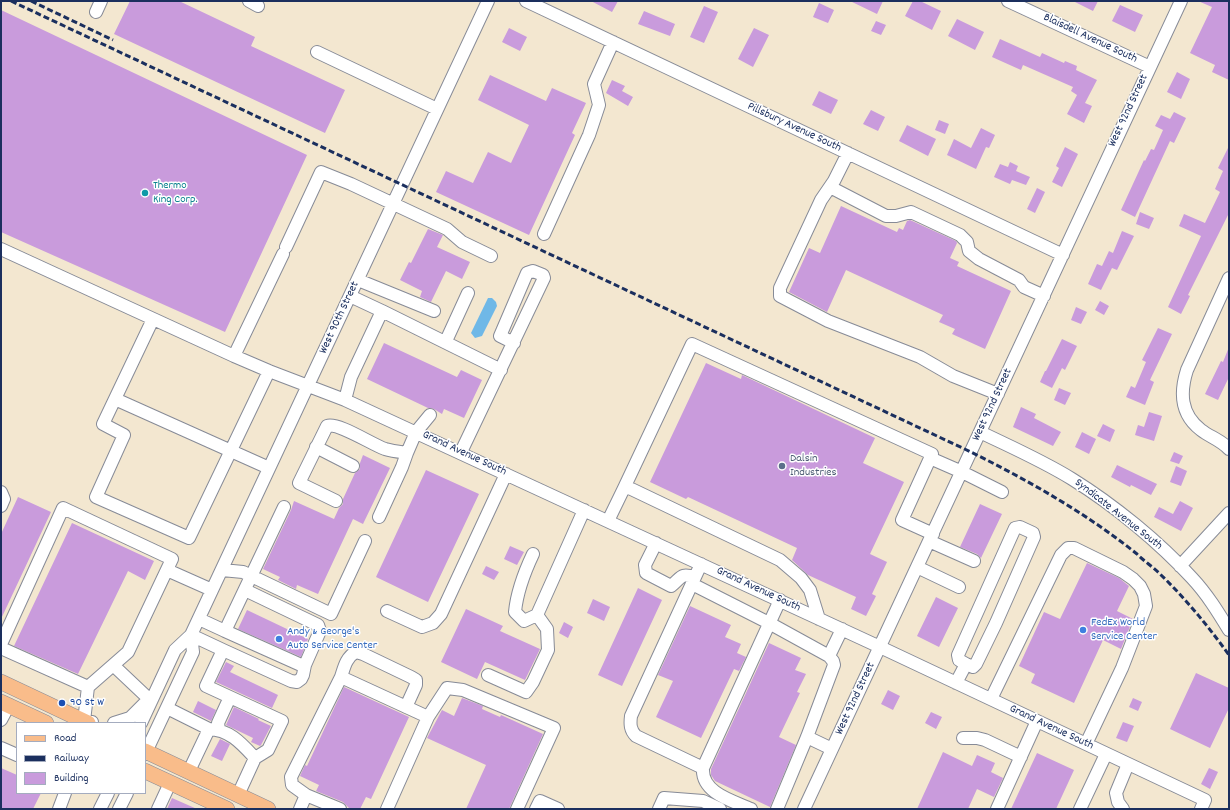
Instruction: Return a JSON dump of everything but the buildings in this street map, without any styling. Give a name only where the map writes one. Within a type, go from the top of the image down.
[{"type":"main road","points":[[1,682],[89,722]]},
{"type":"main road","points":[[5,703],[44,722]]},
{"type":"main road","points":[[146,752],[189,771],[268,809]]},
{"type":"main road","points":[[146,771],[227,809]]},
{"type":"street","name":"West 90th Street","points":[[141,722],[152,695],[174,650],[191,635],[199,619],[488,1]]},
{"type":"street","name":"Pillsbury Avenue South","points":[[526,1],[1063,255]]},
{"type":"street","name":"Blaisdell Avenue South","points":[[1008,1],[1150,67]]},
{"type":"street","name":"West 92nd Street","points":[[804,809],[1180,1]]},
{"type":"street","points":[[544,234],[589,135],[599,105],[594,84],[613,42]]},
{"type":"street","points":[[318,52],[437,109]]},
{"type":"street","points":[[848,153],[830,187],[821,200],[780,288],[780,296],[828,321],[920,357],[953,376],[998,394]]},
{"type":"street","points":[[234,356],[321,172],[447,229],[462,242],[491,256]]},
{"type":"street","points":[[830,187],[886,216],[896,216],[911,212],[960,234],[967,242],[969,251],[979,259],[1018,280],[1024,287],[1044,296]]},
{"type":"street","name":"Grand Avenue South","points":[[1,249],[234,356],[345,400],[461,452],[1086,744],[1128,764],[1203,805]]},
{"type":"street","points":[[461,452],[514,343],[544,278],[542,275],[533,271],[527,273],[500,336],[514,343]]},
{"type":"street","points":[[1229,278],[1187,370],[1183,383],[1182,396],[1185,409],[1191,420],[1201,430],[1224,444],[1229,450]]},
{"type":"street","points":[[358,280],[434,311]]},
{"type":"street","points":[[446,341],[468,293]]},
{"type":"street","points":[[350,296],[446,341],[501,370]]},
{"type":"street","points":[[345,400],[351,376],[382,311]]},
{"type":"street","points":[[153,318],[103,424],[124,435],[96,497],[189,538],[269,371]]},
{"type":"street","points":[[608,521],[692,344],[932,454],[902,520],[974,561]]},
{"type":"street","points":[[115,399],[270,468]]},
{"type":"street","points":[[379,517],[402,468],[416,432],[430,415]]},
{"type":"street","points":[[336,501],[299,483],[327,426],[331,424],[340,427],[387,450],[407,453]]},
{"type":"street","name":"Syndicate Avenue South","points":[[980,432],[1028,454],[1073,480],[1115,510],[1155,542],[1192,578],[1208,598],[1229,630]]},
{"type":"street","points":[[316,447],[353,466]]},
{"type":"street","points":[[930,458],[1002,492]]},
{"type":"street","points":[[387,611],[422,627],[433,623],[440,614],[480,533],[506,474]]},
{"type":"street","points":[[625,486],[780,560],[802,578],[810,590],[819,619]]},
{"type":"street","points":[[1,492],[4,499],[1,506]]},
{"type":"street","points":[[225,631],[284,507]]},
{"type":"street","points":[[1,644],[63,508],[172,559],[128,652],[88,688],[89,722]]},
{"type":"street","points":[[533,554],[523,574],[516,600],[515,612],[524,621],[537,615],[584,510]]},
{"type":"street","points":[[1180,566],[1229,513]]},
{"type":"street","points":[[1020,527],[1032,533],[1034,537],[976,664],[973,667],[966,664],[958,660],[958,655],[1015,528],[1020,527]]},
{"type":"street","points":[[222,570],[243,572],[331,614],[365,541]]},
{"type":"street","points":[[656,543],[645,565],[646,573],[671,586],[680,576],[686,574],[694,581],[829,656],[833,661],[834,665],[807,737],[777,809]]},
{"type":"street","points":[[991,699],[1061,555],[1068,548],[1074,548],[1133,579],[1140,586],[1144,594],[1146,606],[1122,668],[1086,744]]},
{"type":"street","points":[[702,564],[630,723],[632,732],[636,736],[703,768]]},
{"type":"street","points":[[917,567],[959,587]]},
{"type":"street","points":[[167,570],[212,590]]},
{"type":"street","points":[[191,635],[291,681],[298,682],[301,679],[305,665],[320,631],[318,625],[245,590]]},
{"type":"street","points":[[751,809],[712,790],[702,776],[703,768],[780,600]]},
{"type":"street","points":[[488,675],[526,692],[533,682],[548,650],[547,630],[537,615]]},
{"type":"street","points":[[199,619],[300,665],[305,665]]},
{"type":"street","points":[[829,656],[842,629]]},
{"type":"street","name":"West 90th Street","points":[[146,750],[193,652],[191,635]]},
{"type":"street","points":[[1,648],[88,688]]},
{"type":"street","points":[[223,650],[206,686],[282,721],[268,750],[255,758],[238,795]]},
{"type":"street","points":[[340,809],[306,795],[292,785],[291,777],[341,677],[347,661],[352,654],[356,652],[363,654],[416,680],[416,685],[406,707]]},
{"type":"street","points":[[956,683],[966,664]]},
{"type":"street","points":[[113,665],[152,695],[130,718],[117,722]]},
{"type":"street","points":[[341,677],[428,717]]},
{"type":"street","points":[[387,809],[428,717],[446,688],[464,690],[554,728],[517,809]]},
{"type":"street","points":[[189,771],[218,723],[230,697]]},
{"type":"street","points":[[1,720],[5,703]]},
{"type":"street","points":[[166,708],[236,738],[255,758]]},
{"type":"street","points":[[997,809],[1037,721]]},
{"type":"street","points":[[807,737],[832,749]]},
{"type":"street","points":[[963,738],[977,738],[985,740],[1021,757]]},
{"type":"street","points":[[1,748],[16,755]]},
{"type":"street","points":[[1080,809],[1106,754]]},
{"type":"street","points":[[1123,809],[1118,802],[1116,793],[1128,764]]},
{"type":"street","points":[[160,808],[170,783]]},
{"type":"street","points":[[59,809],[65,794]]},
{"type":"street","points":[[101,807],[102,794]]},
{"type":"street","points":[[101,807],[108,794]]},
{"type":"street","points":[[119,809],[126,794]]},
{"type":"street","points":[[300,809],[306,795]]},
{"type":"street","points":[[659,809],[664,798],[702,801],[720,809]]},
{"type":"street","points":[[536,809],[540,800],[558,809]]},
{"type":"water","points":[[488,298],[492,298],[496,302],[497,306],[482,336],[475,338],[471,333]]},
{"type":"railway","points":[[11,1],[971,452],[1014,474],[1077,511],[1137,554],[1179,593],[1205,623],[1229,655]]},
{"type":"railway","points":[[31,1],[113,40]]},
{"type":"place","name":"Thermo King Corp.","points":[[145,193]]},
{"type":"place","name":"Dalsin Industries","points":[[782,466]]},
{"type":"place","name":"FedEx World Service Center","points":[[1083,630]]},
{"type":"place","name":"Andy & George's Auto Service Center","points":[[279,639]]},
{"type":"place","name":"90 St W","points":[[62,703]]}]
